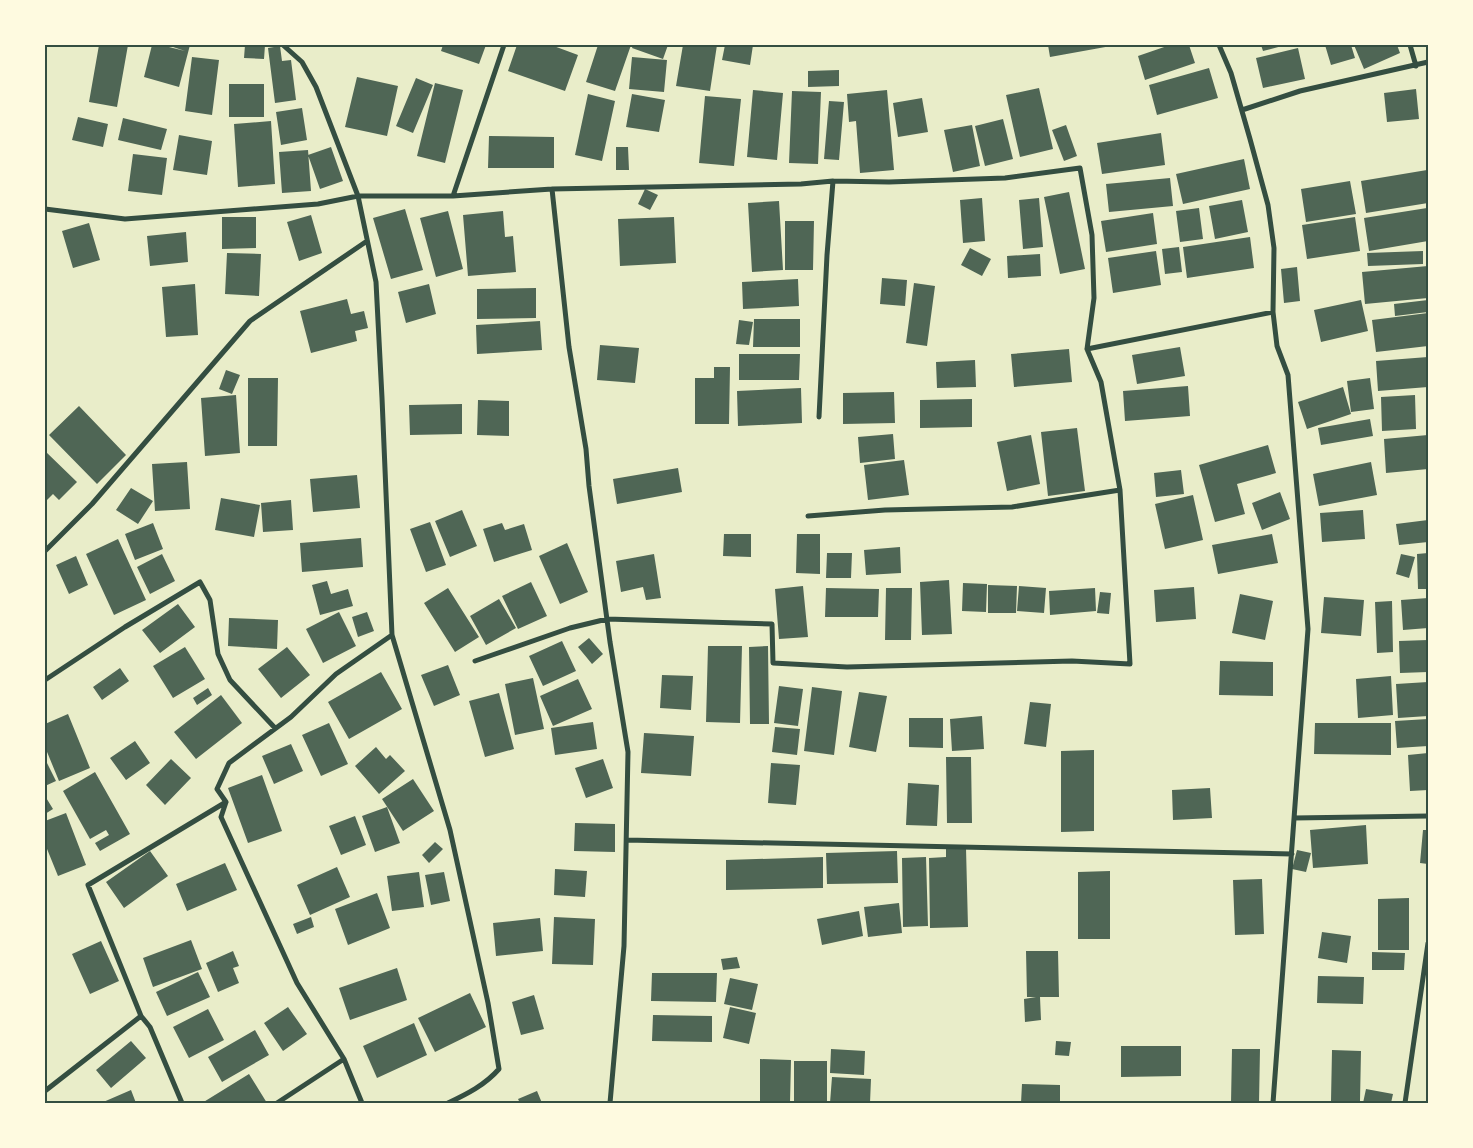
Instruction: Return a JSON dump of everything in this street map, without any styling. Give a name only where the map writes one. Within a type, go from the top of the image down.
[{"type":"street","points":[[283,45],[302,62],[316,87],[358,196],[376,282],[392,635],[450,830],[488,1003],[499,1069],[490,1079],[468,1094],[448,1103]]},
{"type":"street","points":[[453,196],[504,45]]},
{"type":"street","points":[[1219,45],[1231,73],[1268,205],[1274,248],[1273,312],[1276,346],[1288,375],[1308,629],[1273,1103]]},
{"type":"street","points":[[1410,45],[1416,66]]},
{"type":"street","points":[[1242,110],[1300,90],[1428,62]]},
{"type":"street","points":[[45,209],[125,219],[318,204],[358,196],[453,196],[552,189],[1005,178],[1080,168],[1092,244],[1094,298],[1087,349],[1101,382],[1120,490],[1130,664],[1072,661],[847,667],[773,663],[772,624],[607,619],[570,628],[475,661]]},
{"type":"street","points":[[818,418],[833,181]]},
{"type":"street","points":[[552,189],[568,347],[586,450],[588,486],[628,752],[624,946],[610,1103]]},
{"type":"street","points":[[45,550],[92,504],[250,321],[367,241]]},
{"type":"street","points":[[1087,349],[1273,312]]},
{"type":"street","points":[[808,516],[886,510],[1012,507],[1120,490]]},
{"type":"street","points":[[45,680],[125,627],[200,582],[210,600],[218,654],[230,680],[275,728]]},
{"type":"street","points":[[226,802],[217,789],[230,763],[291,717],[336,674],[392,635]]},
{"type":"street","points":[[182,1103],[150,1027],[141,1016],[88,885],[226,802]]},
{"type":"street","points":[[226,802],[221,817],[225,826],[298,983],[344,1060],[362,1103]]},
{"type":"street","points":[[1294,818],[1428,816]]},
{"type":"street","points":[[626,840],[1292,854]]},
{"type":"street","points":[[1405,1103],[1428,943]]},
{"type":"street","points":[[45,1091],[141,1016]]},
{"type":"street","points":[[277,1103],[344,1060]]},
{"type":"building","points":[[99,45],[128,45],[117,107],[89,102]]},
{"type":"building","points":[[152,45],[161,45],[185,51],[167,45],[190,45],[179,87],[144,77]]},
{"type":"building","points":[[245,45],[265,45],[264,59],[244,58]]},
{"type":"building","points":[[443,45],[486,45],[479,64],[441,51]]},
{"type":"building","points":[[517,45],[551,45],[578,55],[565,91],[508,71]]},
{"type":"building","points":[[598,45],[631,45],[615,91],[586,82]]},
{"type":"building","points":[[633,45],[668,45],[663,59],[632,48]]},
{"type":"building","points":[[683,45],[717,45],[710,91],[676,86]]},
{"type":"building","points":[[725,45],[753,45],[750,65],[722,60]]},
{"type":"building","points":[[1048,45],[1111,45],[1111,46],[1050,57]]},
{"type":"building","points":[[1170,45],[1189,45],[1195,63],[1145,80],[1138,56]]},
{"type":"building","points":[[1261,45],[1282,45],[1282,46],[1263,51]]},
{"type":"building","points":[[1325,45],[1351,45],[1355,58],[1331,65]]},
{"type":"building","points":[[1354,45],[1397,45],[1400,53],[1364,69]]},
{"type":"building","points":[[280,46],[282,61],[291,60],[296,100],[275,103],[268,48]]},
{"type":"building","points":[[1298,48],[1305,79],[1263,88],[1256,58]]},
{"type":"building","points":[[192,57],[219,60],[212,115],[185,111]]},
{"type":"building","points":[[632,57],[667,60],[664,92],[629,89]]},
{"type":"building","points":[[1209,68],[1218,98],[1157,115],[1149,85]]},
{"type":"building","points":[[839,70],[839,86],[808,87],[808,71]]},
{"type":"building","points":[[357,77],[398,86],[387,136],[345,127]]},
{"type":"building","points":[[416,78],[433,85],[413,133],[396,126]]},
{"type":"building","points":[[435,83],[463,90],[445,163],[417,156]]},
{"type":"building","points":[[229,84],[264,84],[264,117],[229,117]]},
{"type":"building","points":[[1039,88],[1053,149],[1020,157],[1006,95]]},
{"type":"building","points":[[1416,89],[1419,119],[1387,122],[1384,93]]},
{"type":"building","points":[[753,90],[783,93],[777,160],[747,157]]},
{"type":"building","points":[[887,90],[894,170],[860,173],[856,121],[849,122],[847,94]]},
{"type":"building","points":[[792,91],[821,92],[818,164],[789,163]]},
{"type":"building","points":[[588,94],[615,101],[602,161],[575,155]]},
{"type":"building","points":[[632,94],[665,100],[659,132],[626,127]]},
{"type":"building","points":[[705,96],[741,99],[734,166],[699,163]]},
{"type":"building","points":[[922,98],[928,132],[898,137],[893,103]]},
{"type":"building","points":[[829,101],[844,102],[839,160],[824,159]]},
{"type":"building","points":[[302,108],[307,140],[281,145],[276,112]]},
{"type":"building","points":[[78,117],[108,124],[103,147],[72,140]]},
{"type":"building","points":[[123,118],[167,129],[161,150],[118,140]]},
{"type":"building","points":[[1003,119],[1013,159],[985,166],[975,126]]},
{"type":"building","points":[[271,121],[275,184],[238,187],[234,124]]},
{"type":"building","points":[[972,125],[980,166],[953,172],[944,130]]},
{"type":"building","points":[[1066,125],[1077,156],[1064,161],[1052,130]]},
{"type":"building","points":[[1161,133],[1165,165],[1102,174],[1097,143]]},
{"type":"building","points":[[179,135],[212,141],[207,175],[173,170]]},
{"type":"building","points":[[489,136],[554,137],[554,168],[488,168]]},
{"type":"building","points":[[331,147],[343,181],[320,189],[308,155]]},
{"type":"building","points":[[616,147],[628,147],[629,170],[616,170]]},
{"type":"building","points":[[308,150],[311,191],[282,193],[279,152]]},
{"type":"building","points":[[133,154],[167,158],[162,195],[128,191]]},
{"type":"building","points":[[1244,159],[1250,189],[1183,204],[1176,174]]},
{"type":"building","points":[[1427,170],[1428,203],[1366,213],[1361,181]]},
{"type":"building","points":[[1170,178],[1173,206],[1109,212],[1106,184]]},
{"type":"building","points":[[1350,181],[1356,214],[1306,222],[1301,189]]},
{"type":"building","points":[[645,189],[658,195],[650,210],[638,204]]},
{"type":"building","points":[[1069,192],[1085,269],[1060,274],[1044,197]]},
{"type":"building","points":[[982,198],[985,241],[963,243],[960,200]]},
{"type":"building","points":[[1039,198],[1043,247],[1023,249],[1019,200]]},
{"type":"building","points":[[1242,200],[1248,232],[1215,239],[1209,206]]},
{"type":"building","points":[[779,201],[783,270],[752,272],[748,203]]},
{"type":"building","points":[[1199,208],[1203,239],[1180,242],[1176,211]]},
{"type":"building","points":[[1427,208],[1428,241],[1369,251],[1364,218]]},
{"type":"building","points":[[405,209],[423,270],[391,279],[373,218]]},
{"type":"building","points":[[448,211],[463,269],[436,277],[420,218]]},
{"type":"building","points":[[503,211],[505,237],[513,236],[516,272],[468,276],[463,215]]},
{"type":"building","points":[[1153,213],[1157,244],[1106,252],[1101,221]]},
{"type":"building","points":[[311,215],[322,253],[299,261],[287,222]]},
{"type":"building","points":[[222,217],[256,217],[256,248],[222,249]]},
{"type":"building","points":[[674,217],[676,263],[620,266],[618,219]]},
{"type":"building","points":[[1355,217],[1360,251],[1307,259],[1302,225]]},
{"type":"building","points":[[785,221],[814,221],[813,270],[785,270]]},
{"type":"building","points":[[89,223],[100,260],[73,268],[62,231]]},
{"type":"building","points":[[186,232],[188,262],[150,266],[147,236]]},
{"type":"building","points":[[1250,237],[1254,268],[1187,278],[1183,247]]},
{"type":"building","points":[[1179,247],[1182,272],[1165,274],[1162,249]]},
{"type":"building","points":[[970,248],[991,259],[982,276],[961,265]]},
{"type":"building","points":[[1156,251],[1161,285],[1113,293],[1108,258]]},
{"type":"building","points":[[1423,251],[1423,264],[1368,266],[1367,253]]},
{"type":"building","points":[[227,253],[261,254],[259,296],[225,294]]},
{"type":"building","points":[[1040,254],[1041,276],[1008,278],[1007,256]]},
{"type":"building","points":[[1428,266],[1428,298],[1365,304],[1362,272]]},
{"type":"building","points":[[1297,267],[1300,301],[1284,303],[1281,269]]},
{"type":"building","points":[[882,278],[907,280],[905,306],[880,304]]},
{"type":"building","points":[[798,279],[799,306],[743,309],[742,282]]},
{"type":"building","points":[[914,283],[935,286],[927,346],[906,343]]},
{"type":"building","points":[[195,284],[198,335],[166,337],[162,287]]},
{"type":"building","points":[[429,284],[436,314],[406,323],[398,292]]},
{"type":"building","points":[[536,288],[536,318],[477,319],[477,289]]},
{"type":"building","points":[[347,299],[351,314],[364,311],[368,328],[355,331],[357,341],[311,353],[300,311]]},
{"type":"building","points":[[1361,300],[1368,331],[1321,342],[1314,310]]},
{"type":"building","points":[[1428,300],[1428,312],[1395,316],[1394,304]]},
{"type":"building","points":[[1428,313],[1428,346],[1376,352],[1372,320]]},
{"type":"building","points":[[754,319],[800,319],[800,347],[753,347]]},
{"type":"building","points":[[739,320],[753,322],[749,345],[736,344]]},
{"type":"building","points":[[540,321],[542,350],[477,354],[476,325]]},
{"type":"building","points":[[600,345],[639,348],[635,383],[597,380]]},
{"type":"building","points":[[1180,347],[1185,376],[1137,384],[1132,355]]},
{"type":"building","points":[[1069,349],[1072,382],[1014,387],[1011,354]]},
{"type":"building","points":[[739,354],[800,354],[799,380],[739,380]]},
{"type":"building","points":[[1428,357],[1428,387],[1378,391],[1376,361]]},
{"type":"building","points":[[975,360],[976,387],[937,388],[936,362]]},
{"type":"building","points":[[714,367],[730,367],[729,424],[695,424],[695,378],[714,378]]},
{"type":"building","points":[[226,370],[240,375],[232,394],[219,389]]},
{"type":"building","points":[[248,378],[278,378],[277,446],[248,446]]},
{"type":"building","points":[[1370,378],[1374,409],[1351,412],[1347,381]]},
{"type":"building","points":[[1188,386],[1190,416],[1125,421],[1123,391]]},
{"type":"building","points":[[1343,387],[1351,414],[1307,429],[1298,402]]},
{"type":"building","points":[[801,388],[802,423],[738,426],[737,391]]},
{"type":"building","points":[[894,392],[895,423],[843,424],[843,393]]},
{"type":"building","points":[[236,395],[240,453],[205,456],[201,398]]},
{"type":"building","points":[[1415,395],[1416,429],[1382,431],[1381,397]]},
{"type":"building","points":[[972,399],[972,427],[920,428],[920,400]]},
{"type":"building","points":[[478,400],[509,401],[509,436],[477,435]]},
{"type":"building","points":[[462,404],[462,434],[410,435],[409,405]]},
{"type":"building","points":[[79,406],[126,455],[97,484],[49,435]]},
{"type":"building","points":[[1370,419],[1373,436],[1321,445],[1318,428]]},
{"type":"building","points":[[1077,428],[1085,491],[1048,496],[1041,432]]},
{"type":"building","points":[[893,434],[895,459],[860,463],[858,437]]},
{"type":"building","points":[[1031,435],[1040,484],[1007,491],[997,442]]},
{"type":"building","points":[[1428,435],[1428,469],[1386,473],[1384,439]]},
{"type":"building","points":[[1268,445],[1276,473],[1237,484],[1245,514],[1215,522],[1199,465]]},
{"type":"building","points":[[45,451],[77,482],[59,500],[53,494],[45,502]]},
{"type":"building","points":[[904,460],[909,495],[868,500],[864,465]]},
{"type":"building","points":[[187,462],[190,509],[155,511],[152,464]]},
{"type":"building","points":[[1371,462],[1377,495],[1319,506],[1313,474]]},
{"type":"building","points":[[678,468],[682,492],[617,504],[613,479]]},
{"type":"building","points":[[1181,470],[1184,494],[1156,497],[1154,473]]},
{"type":"building","points":[[357,475],[360,508],[313,512],[310,479]]},
{"type":"building","points":[[131,488],[153,501],[138,524],[116,510]]},
{"type":"building","points":[[1280,492],[1290,519],[1262,530],[1252,503]]},
{"type":"building","points":[[1193,495],[1203,540],[1165,549],[1155,504]]},
{"type":"building","points":[[221,498],[260,505],[254,537],[215,530]]},
{"type":"building","points":[[291,500],[293,530],[263,532],[261,503]]},
{"type":"building","points":[[462,510],[477,546],[450,557],[435,521]]},
{"type":"building","points":[[1363,510],[1365,539],[1322,542],[1320,513]]},
{"type":"building","points":[[1428,520],[1428,542],[1399,545],[1396,524]]},
{"type":"building","points":[[430,522],[446,565],[426,572],[410,529]]},
{"type":"building","points":[[153,523],[163,549],[135,560],[125,534]]},
{"type":"building","points":[[502,523],[505,530],[524,524],[532,550],[494,562],[483,529]]},
{"type":"building","points":[[724,534],[751,534],[751,557],[723,556]]},
{"type":"building","points":[[797,534],[820,534],[820,574],[796,573]]},
{"type":"building","points":[[1272,534],[1278,563],[1218,574],[1212,545]]},
{"type":"building","points":[[361,538],[363,567],[302,572],[300,543]]},
{"type":"building","points":[[118,539],[146,600],[114,615],[86,554]]},
{"type":"building","points":[[567,543],[588,592],[560,604],[539,556]]},
{"type":"building","points":[[900,547],[901,573],[866,575],[864,550]]},
{"type":"building","points":[[827,553],[852,553],[851,578],[826,578]]},
{"type":"building","points":[[1428,553],[1428,589],[1418,589],[1417,554]]},
{"type":"building","points":[[162,554],[175,581],[150,594],[137,567]]},
{"type":"building","points":[[654,554],[661,598],[646,600],[643,587],[621,592],[616,561]]},
{"type":"building","points":[[1401,554],[1415,557],[1409,578],[1396,574]]},
{"type":"building","points":[[76,556],[88,585],[69,594],[56,565]]},
{"type":"building","points":[[949,580],[952,634],[922,635],[920,582]]},
{"type":"building","points":[[327,581],[331,594],[348,589],[353,606],[320,615],[312,585]]},
{"type":"building","points":[[531,582],[547,616],[518,629],[502,596]]},
{"type":"building","points":[[963,583],[987,584],[986,612],[962,611]]},
{"type":"building","points":[[988,585],[1017,586],[1016,613],[988,613]]},
{"type":"building","points":[[803,586],[808,637],[779,639],[775,589]]},
{"type":"building","points":[[1019,586],[1046,588],[1044,613],[1017,611]]},
{"type":"building","points":[[1194,587],[1196,619],[1156,622],[1154,590]]},
{"type":"building","points":[[448,588],[479,637],[455,652],[424,603]]},
{"type":"building","points":[[826,588],[879,589],[878,617],[825,617]]},
{"type":"building","points":[[886,588],[912,588],[911,640],[885,640]]},
{"type":"building","points":[[1095,588],[1096,611],[1050,615],[1049,591]]},
{"type":"building","points":[[1100,592],[1111,593],[1109,614],[1097,613]]},
{"type":"building","points":[[1240,594],[1273,601],[1265,640],[1232,633]]},
{"type":"building","points":[[1324,597],[1364,600],[1361,636],[1321,633]]},
{"type":"building","points":[[1428,598],[1428,628],[1403,630],[1401,600]]},
{"type":"building","points":[[499,599],[516,628],[486,645],[470,616]]},
{"type":"building","points":[[1392,601],[1393,652],[1377,653],[1375,602]]},
{"type":"building","points":[[178,604],[195,627],[160,653],[142,630]]},
{"type":"building","points":[[339,612],[356,646],[323,663],[306,629]]},
{"type":"building","points":[[367,612],[374,631],[358,637],[352,617]]},
{"type":"building","points":[[229,618],[278,620],[277,649],[228,646]]},
{"type":"building","points":[[589,638],[603,654],[592,664],[578,647]]},
{"type":"building","points":[[1428,640],[1428,672],[1400,673],[1399,641]]},
{"type":"building","points":[[562,641],[576,671],[543,686],[529,656]]},
{"type":"building","points":[[708,646],[742,646],[740,723],[706,722]]},
{"type":"building","points":[[768,646],[769,724],[750,724],[749,647]]},
{"type":"building","points":[[185,647],[205,679],[173,698],[153,666]]},
{"type":"building","points":[[287,647],[310,675],[281,698],[258,669]]},
{"type":"building","points":[[1220,661],[1273,662],[1273,696],[1219,695]]},
{"type":"building","points":[[448,665],[460,695],[434,706],[421,675]]},
{"type":"building","points":[[120,668],[129,681],[102,700],[93,687]]},
{"type":"building","points":[[381,672],[402,709],[349,739],[328,702]]},
{"type":"building","points":[[662,675],[693,676],[691,710],[660,708]]},
{"type":"building","points":[[1391,676],[1393,715],[1358,718],[1356,679]]},
{"type":"building","points":[[533,678],[544,729],[515,735],[505,684]]},
{"type":"building","points":[[578,679],[592,709],[553,726],[540,696]]},
{"type":"building","points":[[1428,682],[1428,716],[1398,718],[1396,684]]},
{"type":"building","points":[[779,686],[803,689],[798,726],[774,723]]},
{"type":"building","points":[[812,687],[842,691],[834,755],[804,751]]},
{"type":"building","points":[[208,688],[212,695],[197,705],[193,698]]},
{"type":"building","points":[[859,692],[887,696],[876,752],[849,747]]},
{"type":"building","points":[[499,693],[514,749],[485,757],[469,701]]},
{"type":"building","points":[[221,695],[242,723],[196,759],[174,732]]},
{"type":"building","points":[[1030,702],[1051,704],[1046,747],[1024,744]]},
{"type":"building","points":[[68,714],[90,768],[59,781],[45,747],[45,724]]},
{"type":"building","points":[[982,716],[984,749],[952,751],[950,719]]},
{"type":"building","points":[[909,718],[943,718],[943,748],[909,747]]},
{"type":"building","points":[[1428,719],[1428,746],[1397,748],[1395,721]]},
{"type":"building","points":[[593,722],[597,749],[555,755],[551,728]]},
{"type":"building","points":[[329,723],[348,764],[321,776],[302,735]]},
{"type":"building","points":[[1315,723],[1391,723],[1391,755],[1314,754]]},
{"type":"building","points":[[775,727],[800,729],[797,755],[772,752]]},
{"type":"building","points":[[644,733],[694,736],[691,776],[641,773]]},
{"type":"building","points":[[135,741],[150,763],[126,780],[110,758]]},
{"type":"building","points":[[291,744],[303,771],[274,784],[262,756]]},
{"type":"building","points":[[376,747],[386,759],[390,755],[405,771],[379,794],[355,766]]},
{"type":"building","points":[[1094,750],[1094,831],[1061,832],[1061,751]]},
{"type":"building","points":[[1428,753],[1428,790],[1410,791],[1408,755]]},
{"type":"building","points":[[946,757],[971,757],[972,823],[947,823]]},
{"type":"building","points":[[45,759],[56,781],[45,786]]},
{"type":"building","points":[[171,759],[191,778],[165,805],[146,785]]},
{"type":"building","points":[[603,759],[613,788],[586,798],[575,768]]},
{"type":"building","points":[[771,763],[800,765],[796,805],[768,803]]},
{"type":"building","points":[[95,772],[130,834],[100,851],[95,843],[109,835],[106,830],[90,839],[63,791]]},
{"type":"building","points":[[262,775],[282,831],[248,843],[228,788]]},
{"type":"building","points":[[413,779],[434,811],[403,831],[382,799]]},
{"type":"building","points":[[908,783],[939,785],[937,826],[906,825]]},
{"type":"building","points":[[1210,788],[1212,818],[1173,820],[1172,790]]},
{"type":"building","points":[[45,796],[53,809],[45,814]]},
{"type":"building","points":[[387,807],[400,843],[375,852],[362,816]]},
{"type":"building","points":[[66,813],[86,865],[58,876],[45,844],[45,821]]},
{"type":"building","points":[[355,816],[366,845],[341,855],[329,826]]},
{"type":"building","points":[[575,823],[615,824],[615,852],[574,851]]},
{"type":"building","points":[[1366,825],[1368,864],[1313,868],[1310,830]]},
{"type":"building","points":[[1423,830],[1428,830],[1428,864],[1420,863]]},
{"type":"building","points":[[435,842],[443,849],[429,863],[422,855]]},
{"type":"building","points":[[966,848],[968,927],[930,928],[929,858],[946,857],[946,849]]},
{"type":"building","points":[[1297,850],[1311,853],[1306,872],[1292,869]]},
{"type":"building","points":[[150,851],[168,876],[124,908],[106,882]]},
{"type":"building","points":[[897,851],[898,883],[827,884],[826,853]]},
{"type":"building","points":[[823,857],[823,888],[726,890],[726,860]]},
{"type":"building","points":[[926,857],[928,926],[903,927],[902,858]]},
{"type":"building","points":[[225,863],[237,890],[187,911],[176,884]]},
{"type":"building","points":[[337,867],[350,897],[310,915],[297,885]]},
{"type":"building","points":[[555,869],[587,871],[585,897],[554,895]]},
{"type":"building","points":[[1110,871],[1110,939],[1078,939],[1078,872]]},
{"type":"building","points":[[419,872],[424,907],[392,911],[387,876]]},
{"type":"building","points":[[444,872],[450,901],[431,905],[425,875]]},
{"type":"building","points":[[1262,879],[1264,934],[1235,935],[1233,880]]},
{"type":"building","points":[[377,893],[390,928],[348,945],[335,909]]},
{"type":"building","points":[[1409,898],[1409,950],[1378,950],[1378,899]]},
{"type":"building","points":[[899,903],[902,933],[868,937],[864,907]]},
{"type":"building","points":[[859,911],[863,936],[822,945],[817,919]]},
{"type":"building","points":[[311,917],[314,927],[297,934],[293,924]]},
{"type":"building","points":[[554,917],[595,919],[593,965],[552,964]]},
{"type":"building","points":[[540,918],[543,951],[496,956],[493,923]]},
{"type":"building","points":[[1322,932],[1351,936],[1347,963],[1318,958]]},
{"type":"building","points":[[191,940],[202,969],[153,987],[143,958]]},
{"type":"building","points":[[101,941],[119,981],[90,994],[72,954]]},
{"type":"building","points":[[233,951],[239,966],[233,968],[239,983],[218,992],[206,963]]},
{"type":"building","points":[[1026,951],[1058,951],[1059,997],[1040,997],[1041,1020],[1025,1022],[1024,999],[1036,997],[1027,997]]},
{"type":"building","points":[[1372,952],[1405,953],[1404,970],[1372,970]]},
{"type":"building","points":[[737,957],[740,968],[723,970],[721,959]]},
{"type":"building","points":[[397,968],[407,1000],[350,1020],[339,988]]},
{"type":"building","points":[[198,972],[210,997],[167,1016],[156,992]]},
{"type":"building","points":[[652,973],[717,973],[716,1002],[651,1001]]},
{"type":"building","points":[[1318,976],[1364,977],[1363,1004],[1317,1003]]},
{"type":"building","points":[[730,978],[758,984],[752,1010],[724,1004]]},
{"type":"building","points":[[470,993],[486,1027],[435,1052],[418,1018]]},
{"type":"building","points":[[534,995],[544,1029],[521,1035],[512,1002]]},
{"type":"building","points":[[288,1007],[307,1034],[283,1051],[264,1023]]},
{"type":"building","points":[[730,1007],[756,1013],[749,1044],[723,1038]]},
{"type":"building","points":[[208,1009],[224,1040],[189,1058],[173,1027]]},
{"type":"building","points":[[653,1015],[712,1016],[712,1042],[652,1041]]},
{"type":"building","points":[[414,1023],[427,1055],[377,1078],[363,1046]]},
{"type":"building","points":[[255,1030],[269,1055],[222,1082],[208,1057]]},
{"type":"building","points":[[131,1041],[146,1058],[111,1088],[96,1070]]},
{"type":"building","points":[[1056,1041],[1071,1042],[1069,1056],[1055,1055]]},
{"type":"building","points":[[1121,1046],[1181,1046],[1181,1076],[1121,1077]]},
{"type":"building","points":[[831,1049],[865,1051],[864,1075],[830,1073]]},
{"type":"building","points":[[1232,1049],[1260,1049],[1259,1103],[1231,1103]]},
{"type":"building","points":[[1332,1050],[1361,1051],[1360,1101],[1331,1101]]},
{"type":"building","points":[[760,1059],[791,1060],[790,1103],[760,1103]]},
{"type":"building","points":[[794,1061],[827,1061],[827,1103],[794,1103]]},
{"type":"building","points":[[249,1074],[267,1103],[202,1103]]},
{"type":"building","points":[[832,1077],[871,1079],[870,1103],[830,1103]]},
{"type":"building","points":[[1022,1084],[1060,1085],[1060,1103],[1021,1103]]},
{"type":"building","points":[[1366,1089],[1393,1094],[1391,1103],[1363,1103]]},
{"type":"building","points":[[131,1090],[136,1103],[101,1103]]},
{"type":"building","points":[[537,1091],[542,1103],[520,1103],[518,1099]]}]
